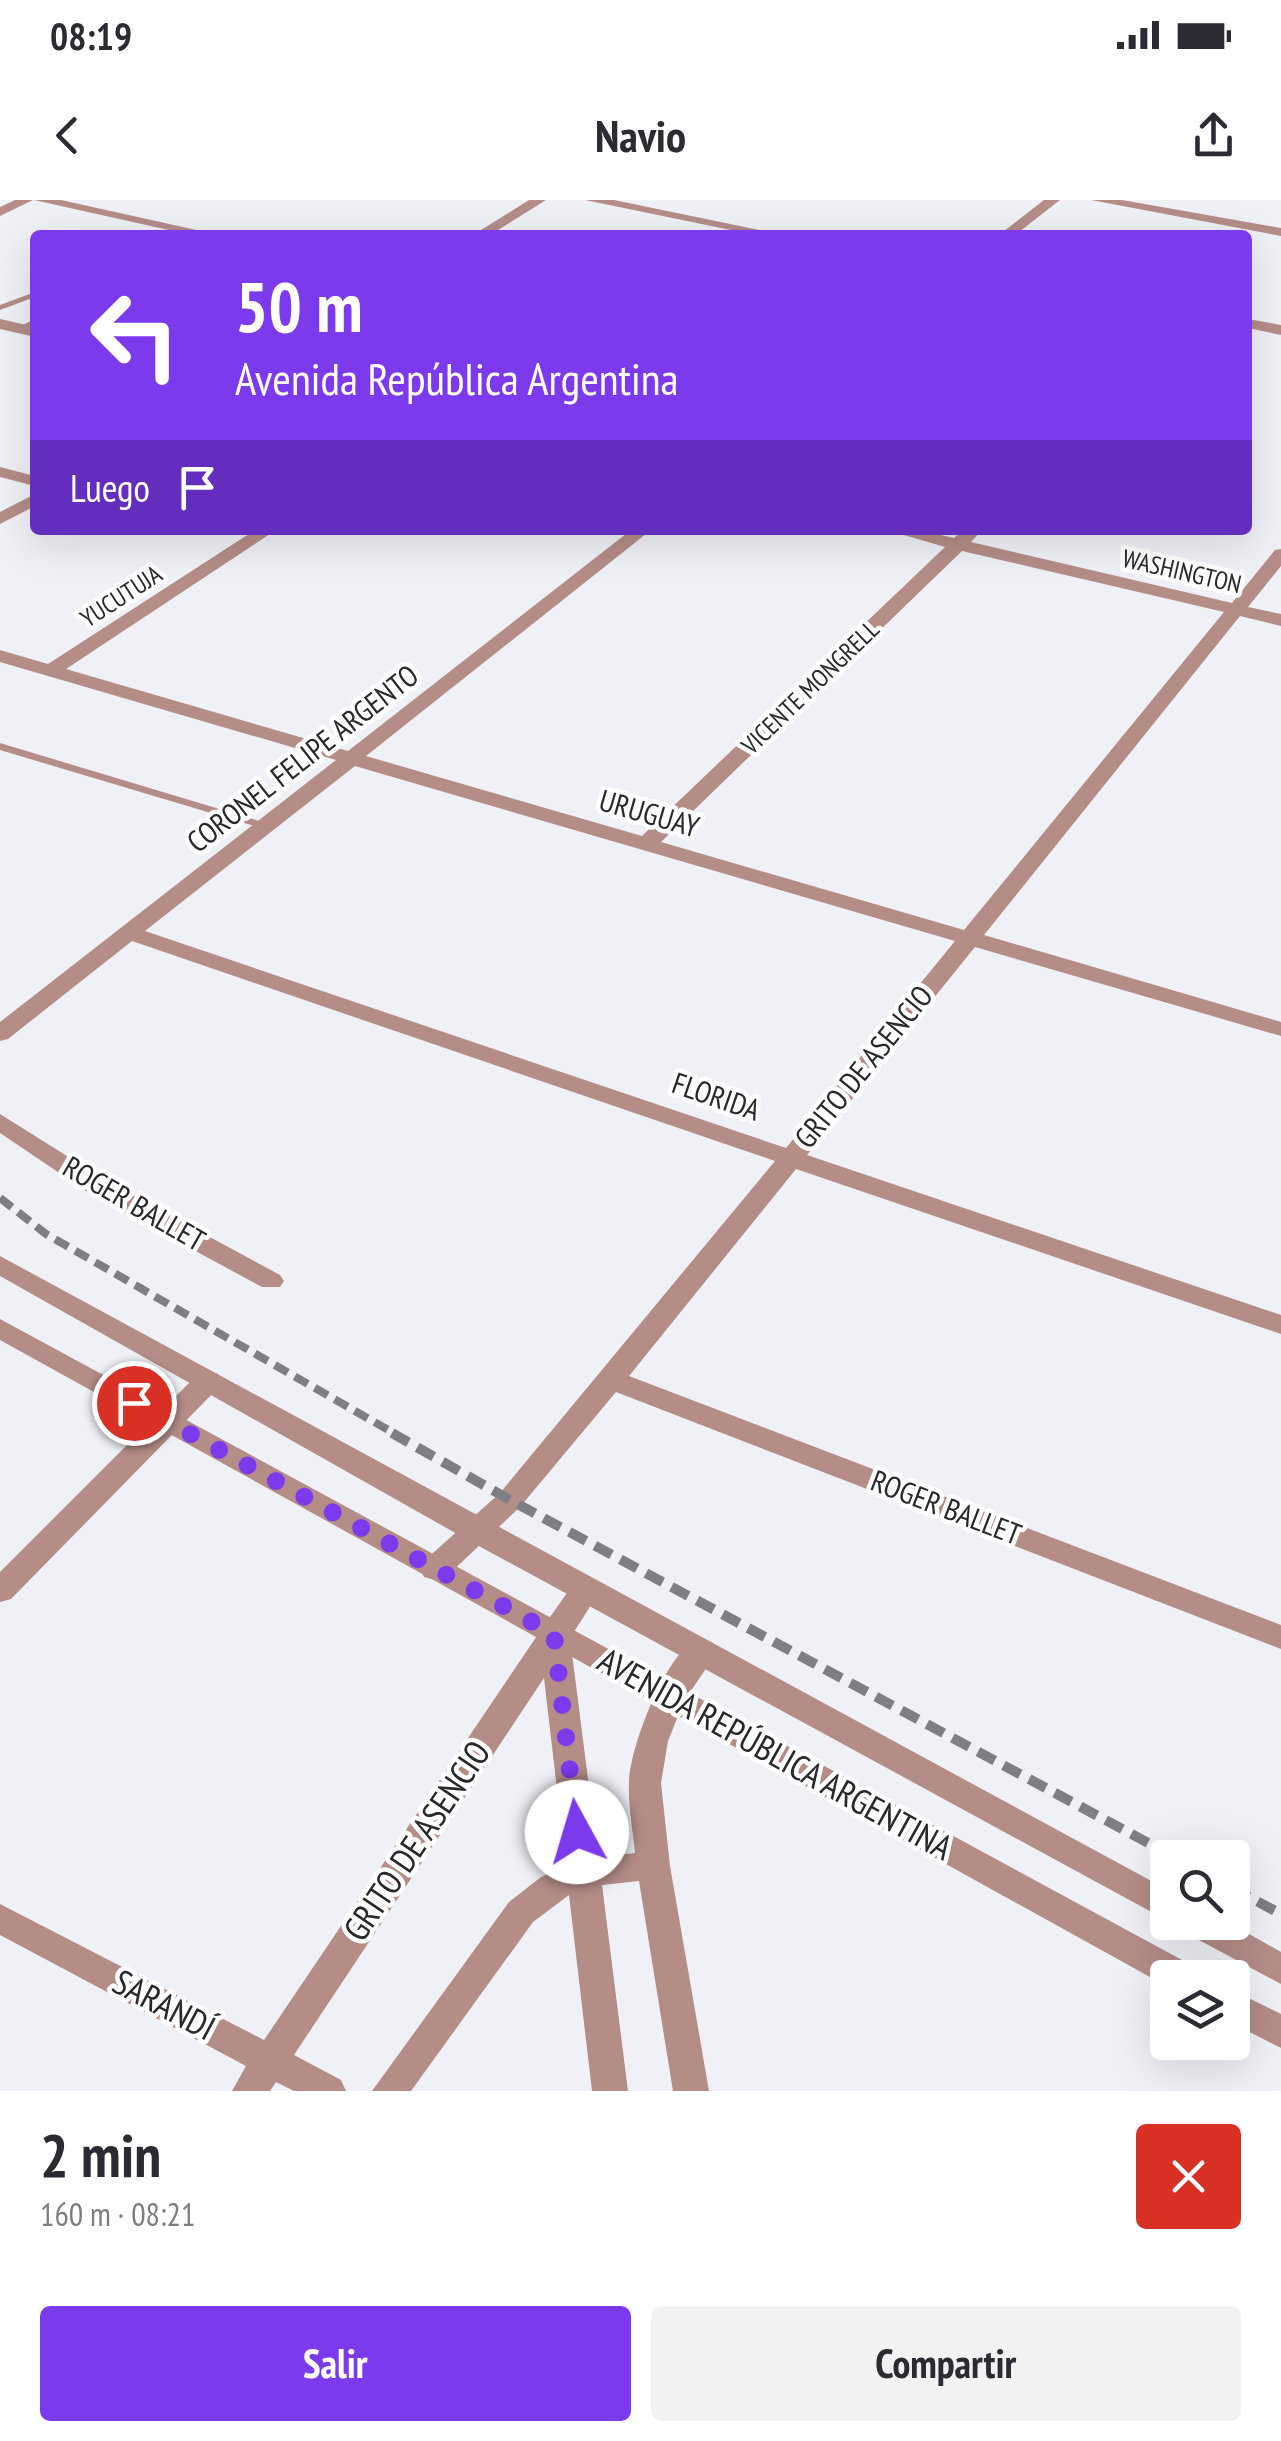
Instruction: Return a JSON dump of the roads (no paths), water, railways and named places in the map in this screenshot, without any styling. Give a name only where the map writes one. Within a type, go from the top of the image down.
[{"type":"street","points":[[0,212],[26,200]]},
{"type":"street","points":[[42,200],[188,230]]},
{"type":"street","points":[[488,230],[538,200]]},
{"type":"street","points":[[592,200],[751,230]]},
{"type":"street","points":[[1013,230],[1053,200]]},
{"type":"street","points":[[1098,200],[1281,232]]},
{"type":"street","points":[[0,324],[30,327]]},
{"type":"street","points":[[1252,325],[1281,330]]},
{"type":"street","points":[[0,472],[30,480]]},
{"type":"street","points":[[0,519],[30,502]]},
{"type":"street","name":"YUCUTUJA","points":[[51,670],[259,535]]},
{"type":"street","name":"CORONEL FELIPE ARGENTO","points":[[0,1034],[636,535]]},
{"type":"street","name":"WASHINGTON","points":[[966,537],[1281,620]]},
{"type":"street","name":"VICENTE MONGRELL","points":[[646,844],[966,537]]},
{"type":"street","name":"GRITO DE ASENCIO","points":[[435,1569],[510,1500],[611,1380],[1281,554]]},
{"type":"street","name":"URUGUAY","points":[[0,656],[1281,1029]]},
{"type":"street","name":"FLORIDA","points":[[130,932],[1281,1326]]},
{"type":"street","name":"ROGER BALLET","points":[[0,1122],[100,1190],[271,1280]]},
{"type":"street","name":"AVENIDA REPÚBLICA ARGENTINA","points":[[0,1265],[585,1591],[1150,1897]]},
{"type":"street","name":"AVENIDA REPÚBLICA ARGENTINA","points":[[0,1328],[1150,1960]]},
{"type":"street","name":"ROGER BALLET","points":[[611,1380],[1281,1637]]},
{"type":"street","points":[[0,1591],[208,1381]]},
{"type":"street","name":"GRITO DE ASENCIO","points":[[250,2091],[585,1591]]},
{"type":"street","points":[[554,1634],[610,2091]]},
{"type":"street","points":[[691,2091],[652,1866],[645,1783],[652,1742],[670,1696],[702,1651]]},
{"type":"street","points":[[390,2091],[522,1912],[543,1892],[582,1872],[652,1866]]},
{"type":"street","name":"SARANDÍ","points":[[0,1918],[328,2091]]},
{"type":"street","points":[[1229,1940],[1281,1969]]},
{"type":"street","points":[[1250,2015],[1281,2032]]},
{"type":"lane","points":[[0,308],[30,296]]},
{"type":"lane","points":[[0,746],[265,826]]},
{"type":"railway","points":[[0,1198],[46,1234],[397,1435]]},
{"type":"railway","points":[[392,1433],[1150,1844]]},
{"type":"railway","points":[[1250,1898],[1281,1914]]}]
